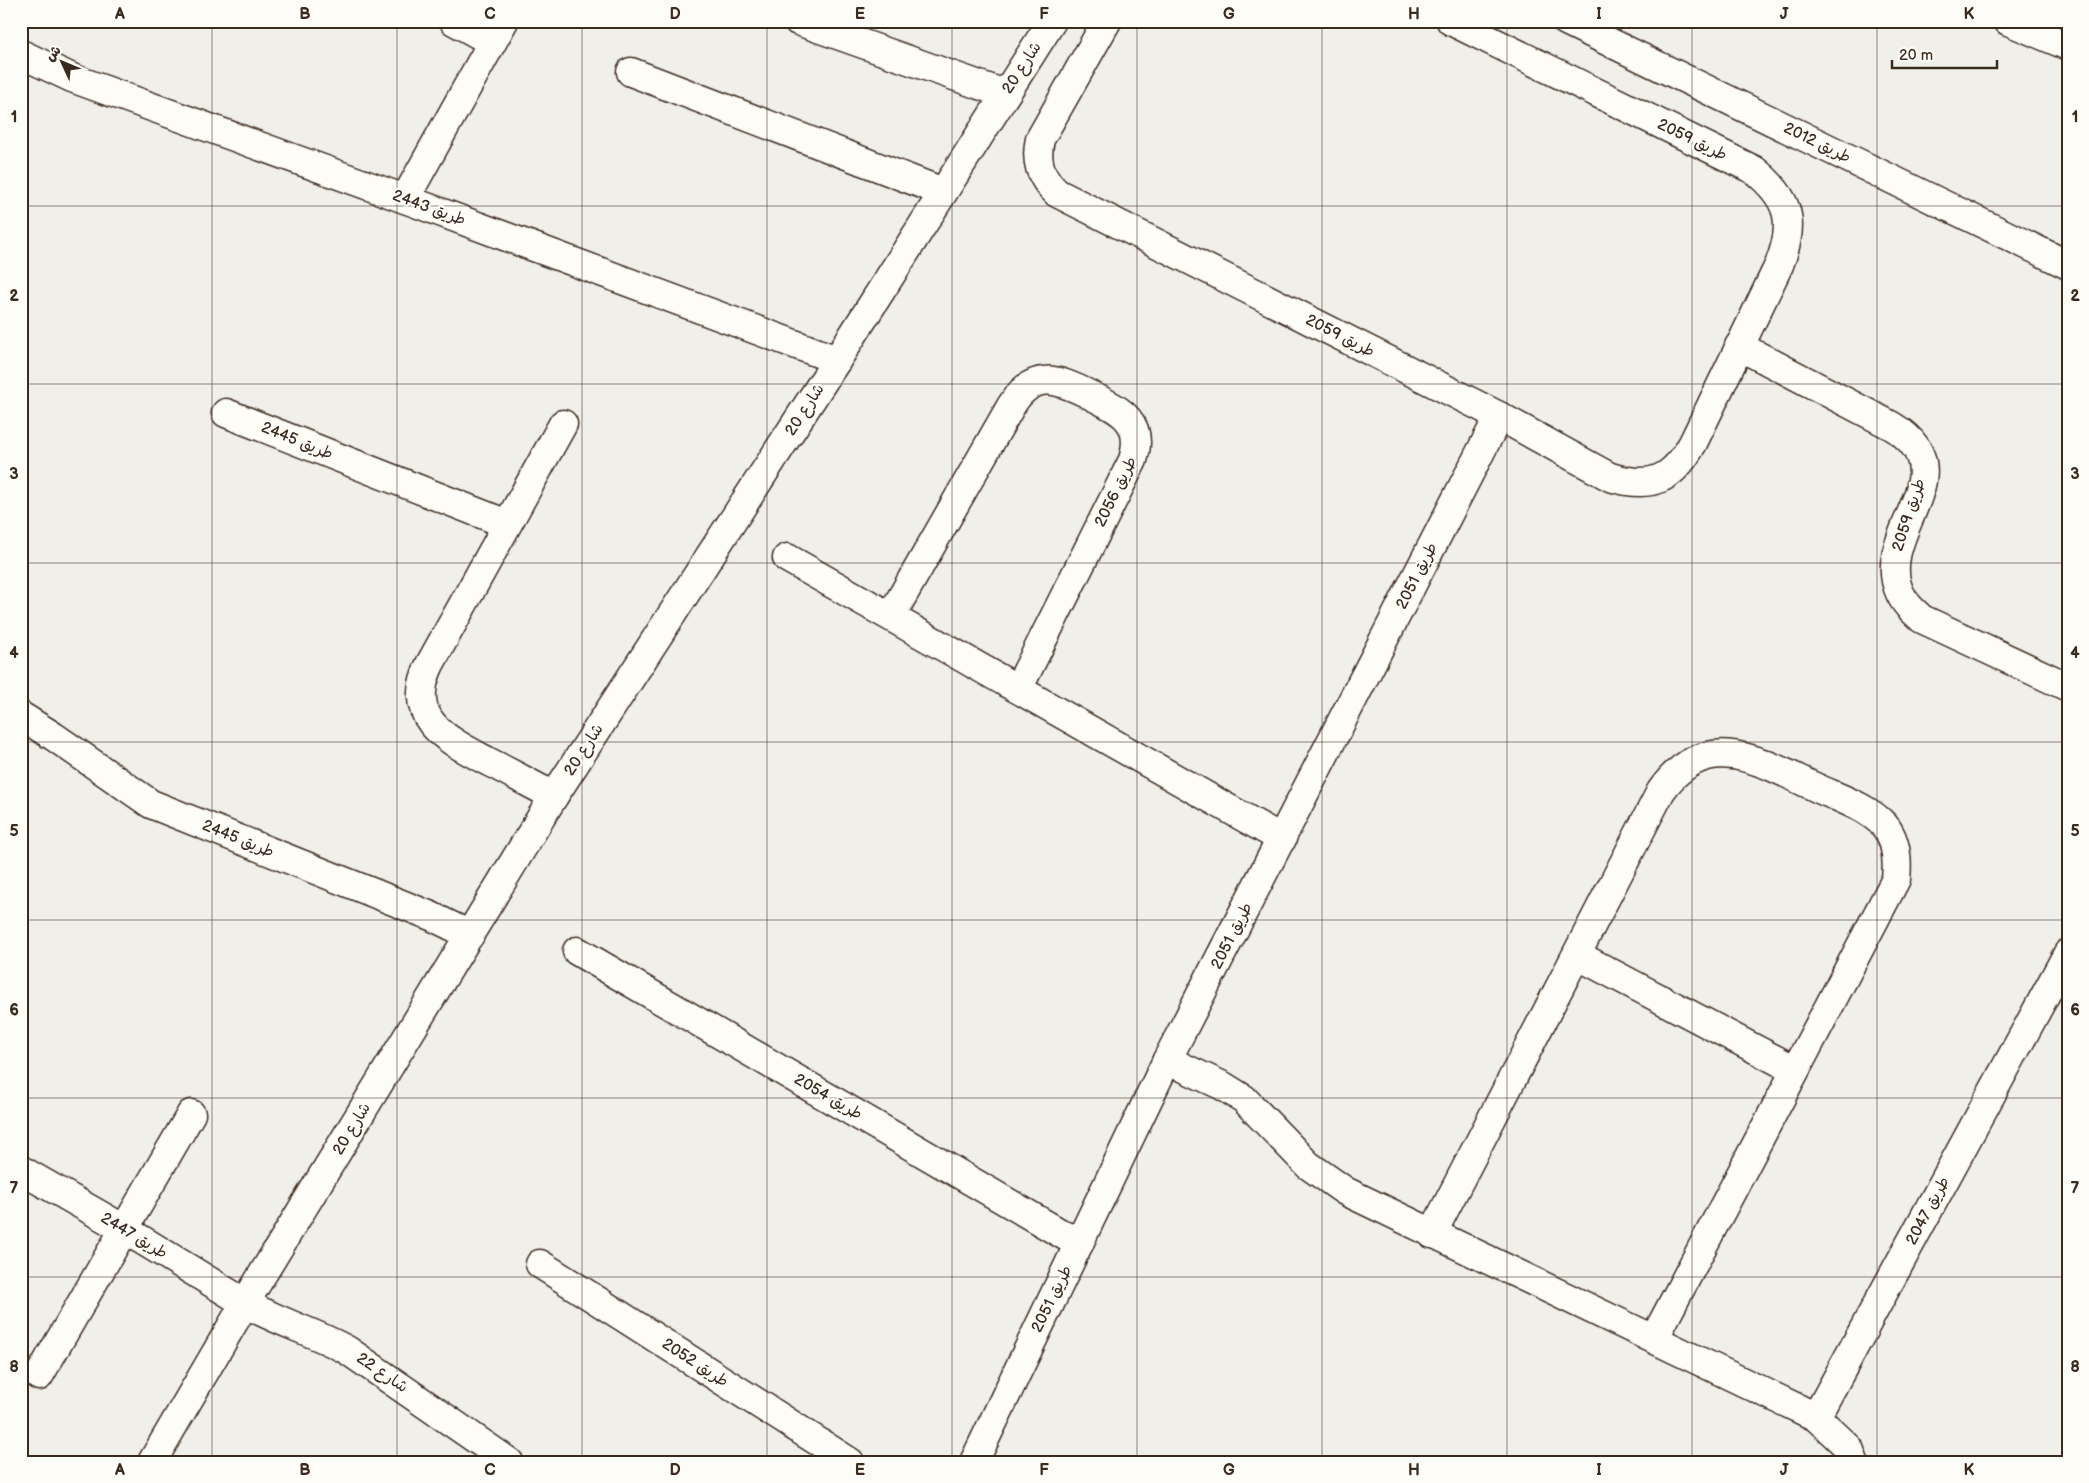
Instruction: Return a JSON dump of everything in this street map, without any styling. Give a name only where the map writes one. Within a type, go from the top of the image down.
[{"type":"street","points":[[405,199],[498,32],[454,21]]},
{"type":"street","points":[[798,21],[1005,94]]},
{"type":"street","name":"شارع 20","points":[[152,1462],[245,1303],[554,796],[837,360],[1052,21]]},
{"type":"street","name":"طريق 2059","points":[[1107,21],[1040,139],[1037,151],[1038,163],[1041,174],[1048,185],[1067,199],[1498,416],[1610,477],[1629,483],[1649,482],[1668,474],[1683,461],[1787,244],[1788,223],[1783,202],[1772,184],[1754,170],[1451,21]]},
{"type":"street","name":"طريق 2012","points":[[1566,21],[2068,265]]},
{"type":"street","points":[[2008,21],[2068,46]]},
{"type":"street","name":"طريق 2443","points":[[21,54],[72,78],[405,199],[837,360]]},
{"type":"street","points":[[631,72],[943,192]]},
{"type":"street","name":"طريق 2059","points":[[1739,346],[1906,434],[1916,447],[1922,462],[1924,478],[1920,494],[1896,556],[1895,574],[1897,583],[1909,607],[1922,619],[2068,687]]},
{"type":"street","name":"طريق 2056","points":[[891,616],[1016,396],[1034,383],[1044,381],[1065,382],[1119,410],[1128,418],[1136,438],[1133,460],[1018,689]]},
{"type":"street","name":"طريق 2445","points":[[226,413],[507,524]]},
{"type":"street","name":"طريق 2051","points":[[974,1462],[1167,1060],[1498,416]]},
{"type":"street","points":[[554,796],[441,734],[432,724],[422,701],[424,676],[563,424]]},
{"type":"street","points":[[787,558],[1282,839]]},
{"type":"street","name":"طريق 2445","points":[[21,716],[151,804],[431,916],[470,935]]},
{"type":"street","points":[[1432,1234],[1661,792],[1672,776],[1686,765],[1704,757],[1722,753],[1740,755],[1758,761],[1871,813],[1885,826],[1894,842],[1898,861],[1896,879],[1654,1339]]},
{"type":"street","name":"طريق 2054","points":[[576,951],[1079,1244]]},
{"type":"street","name":"طريق 2047","points":[[1816,1417],[2068,953]]},
{"type":"street","points":[[1577,955],[1795,1070]]},
{"type":"street","points":[[1167,1060],[1223,1086],[1244,1099],[1292,1150],[1326,1180],[1432,1234],[1816,1417],[1849,1448],[1854,1462]]},
{"type":"street","points":[[38,1376],[191,1114]]},
{"type":"street","name":"طريق 2447","points":[[21,1170],[124,1229],[245,1303]]},
{"type":"street","name":"طريق 2052","points":[[540,1264],[850,1462]]},
{"type":"street","name":"شارع 22","points":[[245,1303],[265,1314],[326,1339],[347,1350],[509,1462]]}]
